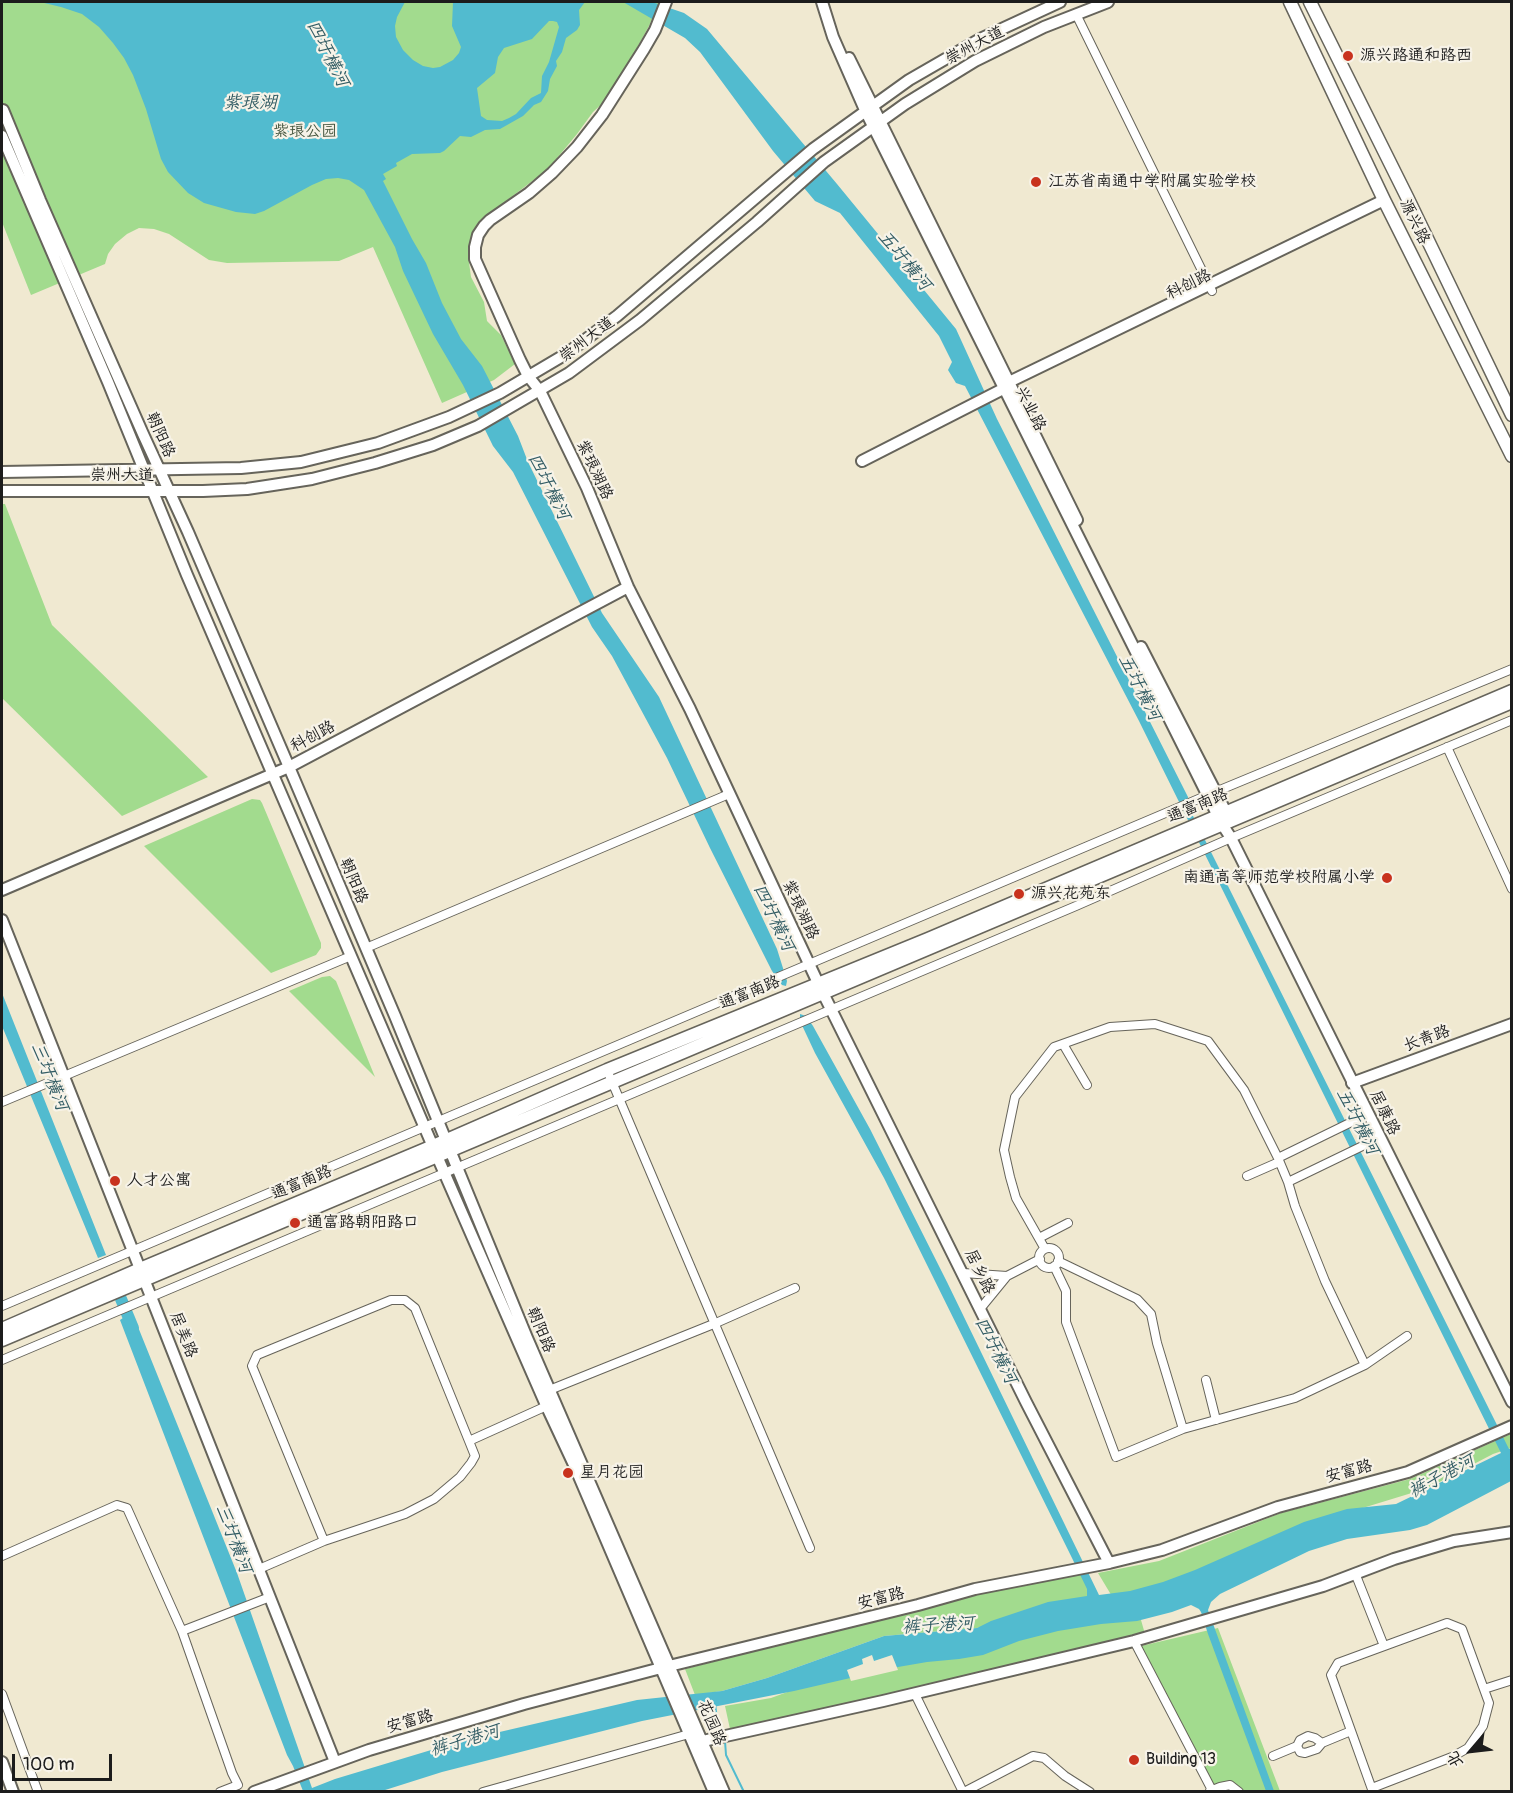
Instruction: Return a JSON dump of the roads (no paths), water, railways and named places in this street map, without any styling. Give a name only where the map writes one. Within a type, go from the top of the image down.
[{"type":"main road","name":"源兴路","points":[[1290,2],[1386,203],[1512,456]]},
{"type":"main road","name":"源兴路","points":[[1310,2],[1512,415]]},
{"type":"main road","name":"通富南路","points":[[2,1329],[142,1274],[820,989],[1224,818],[1512,691]]},
{"type":"main road","name":"通富南路","points":[[1224,818],[1512,702]]},
{"type":"main road","name":"通富南路","points":[[2,1340],[142,1274]]},
{"type":"street","name":"紫琅湖路","points":[[666,2],[655,30],[609,105],[577,147],[552,173],[514,205],[490,220],[478,235],[474,247],[475,260],[528,376],[540,391],[587,488],[627,586],[690,709],[820,989]]},
{"type":"street","name":"兴业路","points":[[822,2],[833,37],[1224,818]]},
{"type":"street","name":"兴业路","points":[[830,2],[839,36],[869,108]]},
{"type":"street","name":"崇州大道","points":[[2,472],[241,468],[301,462],[378,443],[470,408],[566,354],[617,316],[813,149],[909,80],[980,39],[1060,2]]},
{"type":"street","name":"崇州大道","points":[[2,491],[247,489],[312,479],[375,463],[433,445],[478,426],[569,373],[640,320],[757,222],[824,162],[876,123],[975,61],[1044,27],[1108,2]]},
{"type":"street","points":[[1076,14],[1211,288]]},
{"type":"street","name":"朝阳路","points":[[3,110],[40,200],[289,767],[448,1145],[550,1404],[666,1667]]},
{"type":"street","name":"朝阳路","points":[[2,136],[444,1172],[545,1392]]},
{"type":"street","name":"科创路","points":[[862,461],[989,396],[1386,203]]},
{"type":"street","name":"科创路","points":[[2,890],[289,767],[627,586]]},
{"type":"street","points":[[2,1306],[1211,794],[1512,669]]},
{"type":"street","points":[[2,1360],[1512,720]]},
{"type":"street","points":[[1447,747],[1512,889]]},
{"type":"street","points":[[366,948],[729,794]]},
{"type":"street","name":"居康路","points":[[1224,818],[1379,1138],[1512,1402]]},
{"type":"street","name":"居美路","points":[[2,920],[335,1762]]},
{"type":"street","points":[[2,1102],[351,956]]},
{"type":"street","name":"居乡路","points":[[820,989],[1109,1563]]},
{"type":"street","points":[[1045,1249],[1016,1198],[1004,1150],[1015,1097],[1054,1047],[1110,1027],[1155,1024],[1208,1041],[1244,1090],[1278,1160],[1325,1281],[1365,1365]]},
{"type":"street","name":"长青路","points":[[1352,1083],[1512,1024]]},
{"type":"street","points":[[1063,1044],[1087,1085]]},
{"type":"street","points":[[610,1076],[810,1548]]},
{"type":"street","points":[[1247,1176],[1368,1114]]},
{"type":"street","points":[[1288,1182],[1379,1138]]},
{"type":"street","points":[[1039,1238],[1068,1223]]},
{"type":"street","points":[[1045,1249],[1040,1259],[1045,1266],[1056,1264],[1137,1299],[1151,1314],[1157,1343],[1183,1429]]},
{"type":"street","points":[[1045,1249],[1054,1250],[1058,1255],[1056,1264],[1066,1291],[1066,1322],[1116,1457],[1183,1429],[1295,1398],[1365,1365],[1407,1336]]},
{"type":"street","points":[[980,1309],[1007,1276],[1040,1259]]},
{"type":"street","points":[[963,1273],[1007,1276]]},
{"type":"street","points":[[545,1392],[716,1323],[795,1288]]},
{"type":"street","points":[[259,1569],[324,1541],[405,1514],[434,1499],[460,1477],[471,1463],[474,1456],[469,1441],[415,1308],[405,1300],[391,1300],[257,1355],[252,1366],[324,1541]]},
{"type":"street","points":[[1206,1380],[1216,1420]]},
{"type":"street","points":[[469,1441],[550,1404]]},
{"type":"street","name":"安富路","points":[[254,1791],[369,1750],[524,1704],[975,1589],[1109,1563],[1162,1550],[1278,1507],[1408,1472],[1507,1428]]},
{"type":"street","points":[[2,1556],[117,1505],[127,1508],[182,1631],[238,1785],[220,1791]]},
{"type":"street","points":[[703,1741],[915,1694],[1134,1641],[1323,1586],[1394,1558],[1454,1541],[1512,1532]]},
{"type":"street","points":[[1355,1573],[1384,1646]]},
{"type":"street","points":[[182,1631],[270,1597]]},
{"type":"street","points":[[1447,1623],[1462,1629],[1489,1703],[1482,1726],[1468,1748],[1373,1790],[1331,1675],[1338,1663],[1384,1646],[1447,1623]]},
{"type":"street","points":[[1134,1641],[1211,1791],[1230,1785],[1239,1791]]},
{"type":"street","name":"花园路","points":[[666,1667],[688,1720],[703,1741],[724,1791]]},
{"type":"street","points":[[1484,1689],[1512,1680]]},
{"type":"street","points":[[2,1694],[38,1791]]},
{"type":"street","points":[[915,1694],[963,1791],[1033,1756],[1044,1758],[1065,1776],[1090,1791]]},
{"type":"street","name":"花园路","points":[[688,1720],[689,1734],[714,1791]]},
{"type":"street","points":[[1297,1746],[1300,1752],[1305,1753],[1317,1749],[1322,1743],[1352,1731]]},
{"type":"street","points":[[483,1791],[689,1734]]},
{"type":"street","points":[[1273,1756],[1297,1746],[1300,1740],[1308,1736],[1322,1743]]},
{"type":"street","points":[[2,1762],[13,1791]]},
{"type":"water","name":"紫琅湖","points":[[40,2],[405,2],[397,17],[396,37],[403,50],[413,60],[423,66],[433,68],[453,60],[461,47],[452,26],[453,2],[585,2],[579,10],[580,25],[566,38],[562,52],[556,61],[557,66],[550,79],[548,91],[541,102],[500,129],[485,130],[471,137],[460,136],[440,153],[412,154],[383,174],[386,179],[383,181],[426,263],[442,303],[461,339],[482,366],[518,436],[528,462],[602,613],[659,697],[777,949],[787,981],[786,986],[782,985],[772,971],[667,758],[612,656],[592,627],[513,472],[493,446],[463,385],[433,334],[403,271],[395,247],[364,190],[349,180],[326,179],[255,214],[236,212],[204,203],[188,193],[168,172],[161,159],[133,75],[124,58],[99,27],[82,14]],"holes":[[[549,21],[557,22],[559,27],[549,62],[542,76],[541,93],[531,98],[516,114],[502,121],[487,120],[481,116],[477,88],[495,73],[498,57],[504,48],[532,39]]]},
{"type":"water","name":"裤子港河","points":[[623,2],[652,2],[684,13],[707,29],[956,329],[997,419],[1188,797],[1191,812],[1509,1449],[1511,1448],[1511,1481],[1427,1525],[1410,1530],[1347,1539],[1309,1551],[1220,1594],[1211,1602],[1208,1610],[1274,1791],[1266,1791],[1201,1612],[1191,1605],[1137,1621],[1058,1631],[1019,1641],[983,1655],[898,1667],[794,1691],[642,1721],[442,1772],[382,1791],[303,1791],[287,1755],[120,1320],[132,1312],[237,1573],[312,1788],[461,1741],[637,1700],[722,1691],[767,1678],[884,1636],[977,1628],[1048,1602],[1087,1596],[1087,1589],[1072,1558],[884,1178],[815,1053],[800,1021],[800,1014],[806,1016],[813,1026],[870,1129],[1099,1595],[1130,1591],[1163,1582],[1304,1522],[1347,1509],[1396,1504],[1501,1453],[1139,721],[965,386],[956,383],[948,370],[952,362],[939,336],[840,213],[815,201],[773,151],[700,52],[685,38]]},
{"type":"water","points":[[2,993],[106,1255],[98,1258],[2,1026]]},
{"type":"waterway","name":"三圩横河","points":[[121,1299],[133,1328]]},
{"type":"waterway","points":[[715,1704],[721,1733]]},
{"type":"waterway","points":[[725,1741],[726,1755],[744,1792]]},
{"type":"place","name":"源兴路通和路西","points":[[1348,56]]},
{"type":"place","name":"江苏省南通中学附属实验学校","points":[[1036,182]]},
{"type":"place","name":"南通高等师范学校附属小学","points":[[1387,878]]},
{"type":"place","name":"源兴花苑东","points":[[1019,894]]},
{"type":"place","name":"人才公寓","points":[[115,1181]]},
{"type":"place","name":"通富路朝阳路口","points":[[295,1223]]},
{"type":"place","name":"星月花园","points":[[568,1473]]},
{"type":"place","name":"Building 13","points":[[1134,1760]]},
{"type":"water label","name":"四圩横河","points":[[327,54]]},
{"type":"water label","name":"五圩横河","points":[[904,261]]},
{"type":"water label","name":"四圩横河","points":[[548,487]]},
{"type":"water label","name":"五圩横河","points":[[1139,688]]},
{"type":"water label","name":"四圩横河","points":[[773,918]]},
{"type":"water label","name":"五圩横河","points":[[1357,1122]]},
{"type":"water label","name":"四圩横河","points":[[995,1351]]},
{"type":"park label","name":"紫琅公园","points":[[305,132]]}]
